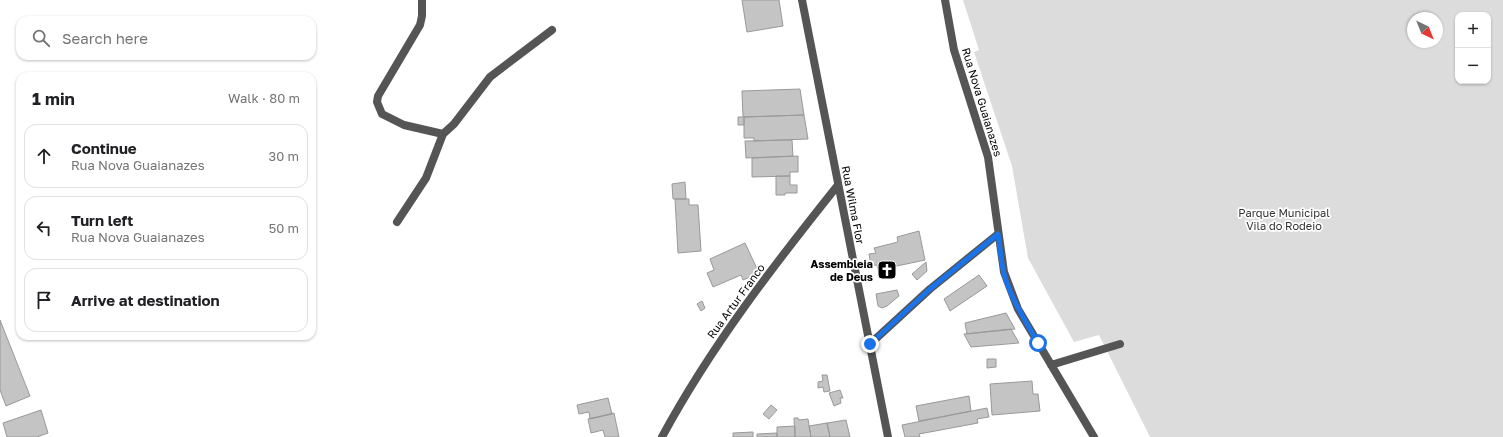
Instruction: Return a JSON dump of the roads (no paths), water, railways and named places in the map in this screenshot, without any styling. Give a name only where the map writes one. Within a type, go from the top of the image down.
[{"type":"street","points":[[422,0],[422,16],[420,25],[378,96],[376,102],[382,114],[404,125],[443,134]]},
{"type":"street","name":"Rua Wilma Flor","points":[[802,0],[888,437]]},
{"type":"street","name":"Rua Nova Guaianazes","points":[[945,0],[954,50],[988,157],[1004,272],[1011,293],[1018,309],[1094,437]]},
{"type":"street","points":[[398,222],[426,178],[443,134],[454,124],[490,77],[552,30]]},
{"type":"street","name":"Rua Artur Franco","points":[[662,437],[676,410],[714,350],[785,251],[838,185]]},
{"type":"street","points":[[870,344],[930,289],[998,234]]},
{"type":"street","points":[[1052,365],[1120,344]]},
{"type":"place","name":"Assembleia de Deus","points":[[887,270]]},
{"type":"park label","name":"Parque Municipal Vila do Rodeio","points":[[1284,219]]}]
